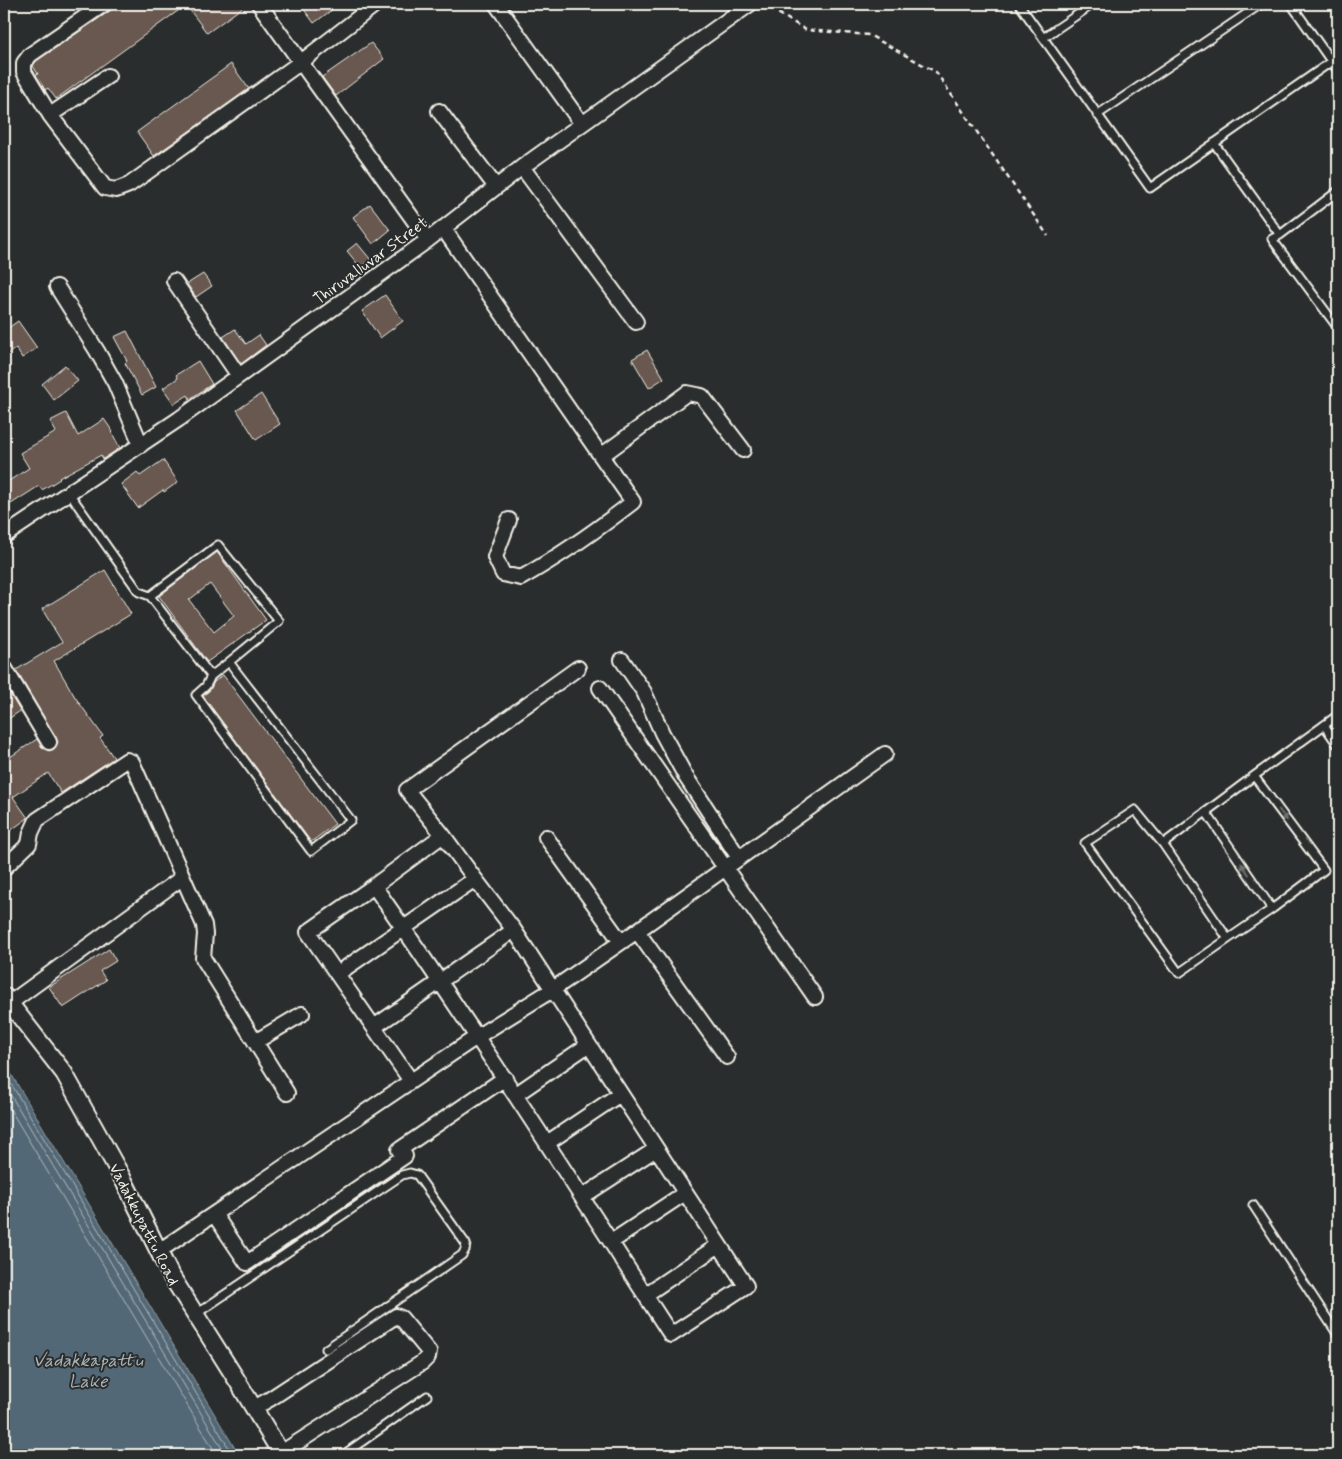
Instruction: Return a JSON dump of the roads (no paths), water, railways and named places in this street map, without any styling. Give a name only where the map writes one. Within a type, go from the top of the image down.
[{"type":"street","points":[[104,4],[30,55],[24,63],[24,72],[50,115],[105,188],[116,190],[129,185],[301,62],[376,4]]},
{"type":"street","points":[[260,4],[428,240]]},
{"type":"street","points":[[496,4],[582,124]]},
{"type":"street","name":"Thiruvalluvar Street","points":[[4,536],[179,420],[428,240],[522,167],[750,4]]},
{"type":"street","points":[[50,115],[108,76]]},
{"type":"street","points":[[439,110],[496,187]]},
{"type":"street","points":[[522,167],[636,322]]},
{"type":"street","points":[[443,228],[633,502],[578,542],[521,578],[503,574],[495,557],[509,520]]},
{"type":"street","points":[[174,281],[240,376]]},
{"type":"street","points":[[57,288],[115,383],[141,445]]},
{"type":"street","points":[[601,456],[687,394],[702,396],[743,450]]},
{"type":"street","points":[[622,660],[644,692],[662,733],[686,777],[739,858]]},
{"type":"street","points":[[4,667],[49,742]]},
{"type":"street","points":[[374,886],[478,1036],[671,1335],[746,1286],[514,930],[407,790],[578,668]]},
{"type":"street","points":[[600,688],[815,997]]},
{"type":"street","points":[[159,1251],[478,1036],[552,990],[885,754]]},
{"type":"street","points":[[4,868],[29,844],[31,833],[37,820],[127,760],[132,762],[204,925],[206,934],[203,958],[287,1093]]},
{"type":"street","points":[[412,1081],[308,932],[443,835]]},
{"type":"street","points":[[546,837],[621,942]]},
{"type":"street","points":[[7,999],[183,877]]},
{"type":"street","points":[[337,974],[475,879]]},
{"type":"street","points":[[374,1027],[514,930]]},
{"type":"street","points":[[637,931],[727,1057]]},
{"type":"street","name":"Vadakkupattu Road","points":[[7,999],[64,1073],[124,1181],[170,1274],[281,1454]]},
{"type":"street","points":[[255,1042],[302,1014]]},
{"type":"street","points":[[515,1095],[588,1045]]},
{"type":"street","points":[[214,1214],[247,1263],[405,1156],[399,1150],[505,1078]]},
{"type":"street","points":[[547,1143],[620,1094]]},
{"type":"street","points":[[582,1197],[656,1149]]},
{"type":"street","points":[[611,1242],[685,1193]]},
{"type":"street","points":[[645,1294],[719,1245]]},
{"type":"street","points":[[254,1408],[396,1316],[401,1318],[429,1352],[424,1362],[281,1454]]},
{"type":"lane","points":[[1019,4],[1150,188],[1335,60]]},
{"type":"lane","points":[[1043,38],[1092,4]]},
{"type":"lane","points":[[1097,115],[1261,4]]},
{"type":"lane","points":[[1291,4],[1335,60],[1338,71]]},
{"type":"lane","points":[[1214,143],[1280,234]]},
{"type":"lane","points":[[1338,191],[1272,239],[1338,328]]},
{"type":"lane","points":[[69,493],[139,592],[150,596],[211,676]]},
{"type":"lane","points":[[150,596],[218,545],[279,622],[211,676],[206,686],[196,695],[311,851],[351,820],[229,662]]},
{"type":"lane","points":[[1163,844],[1338,715]]},
{"type":"lane","points":[[1324,725],[1338,744]]},
{"type":"lane","points":[[1228,939],[1163,844],[1135,810],[1085,843],[1179,974],[1272,909],[1324,870],[1254,776]]},
{"type":"lane","points":[[1206,812],[1272,909]]},
{"type":"lane","points":[[195,1314],[402,1175],[410,1173],[417,1175],[466,1244],[465,1250],[462,1255],[326,1349]]},
{"type":"lane","points":[[1253,1205],[1338,1334]]},
{"type":"lane","points":[[343,1455],[427,1396]]},
{"type":"water","name":"Vadakkapattu Lake","points":[[4,1062],[239,1455],[4,1455]]}]
